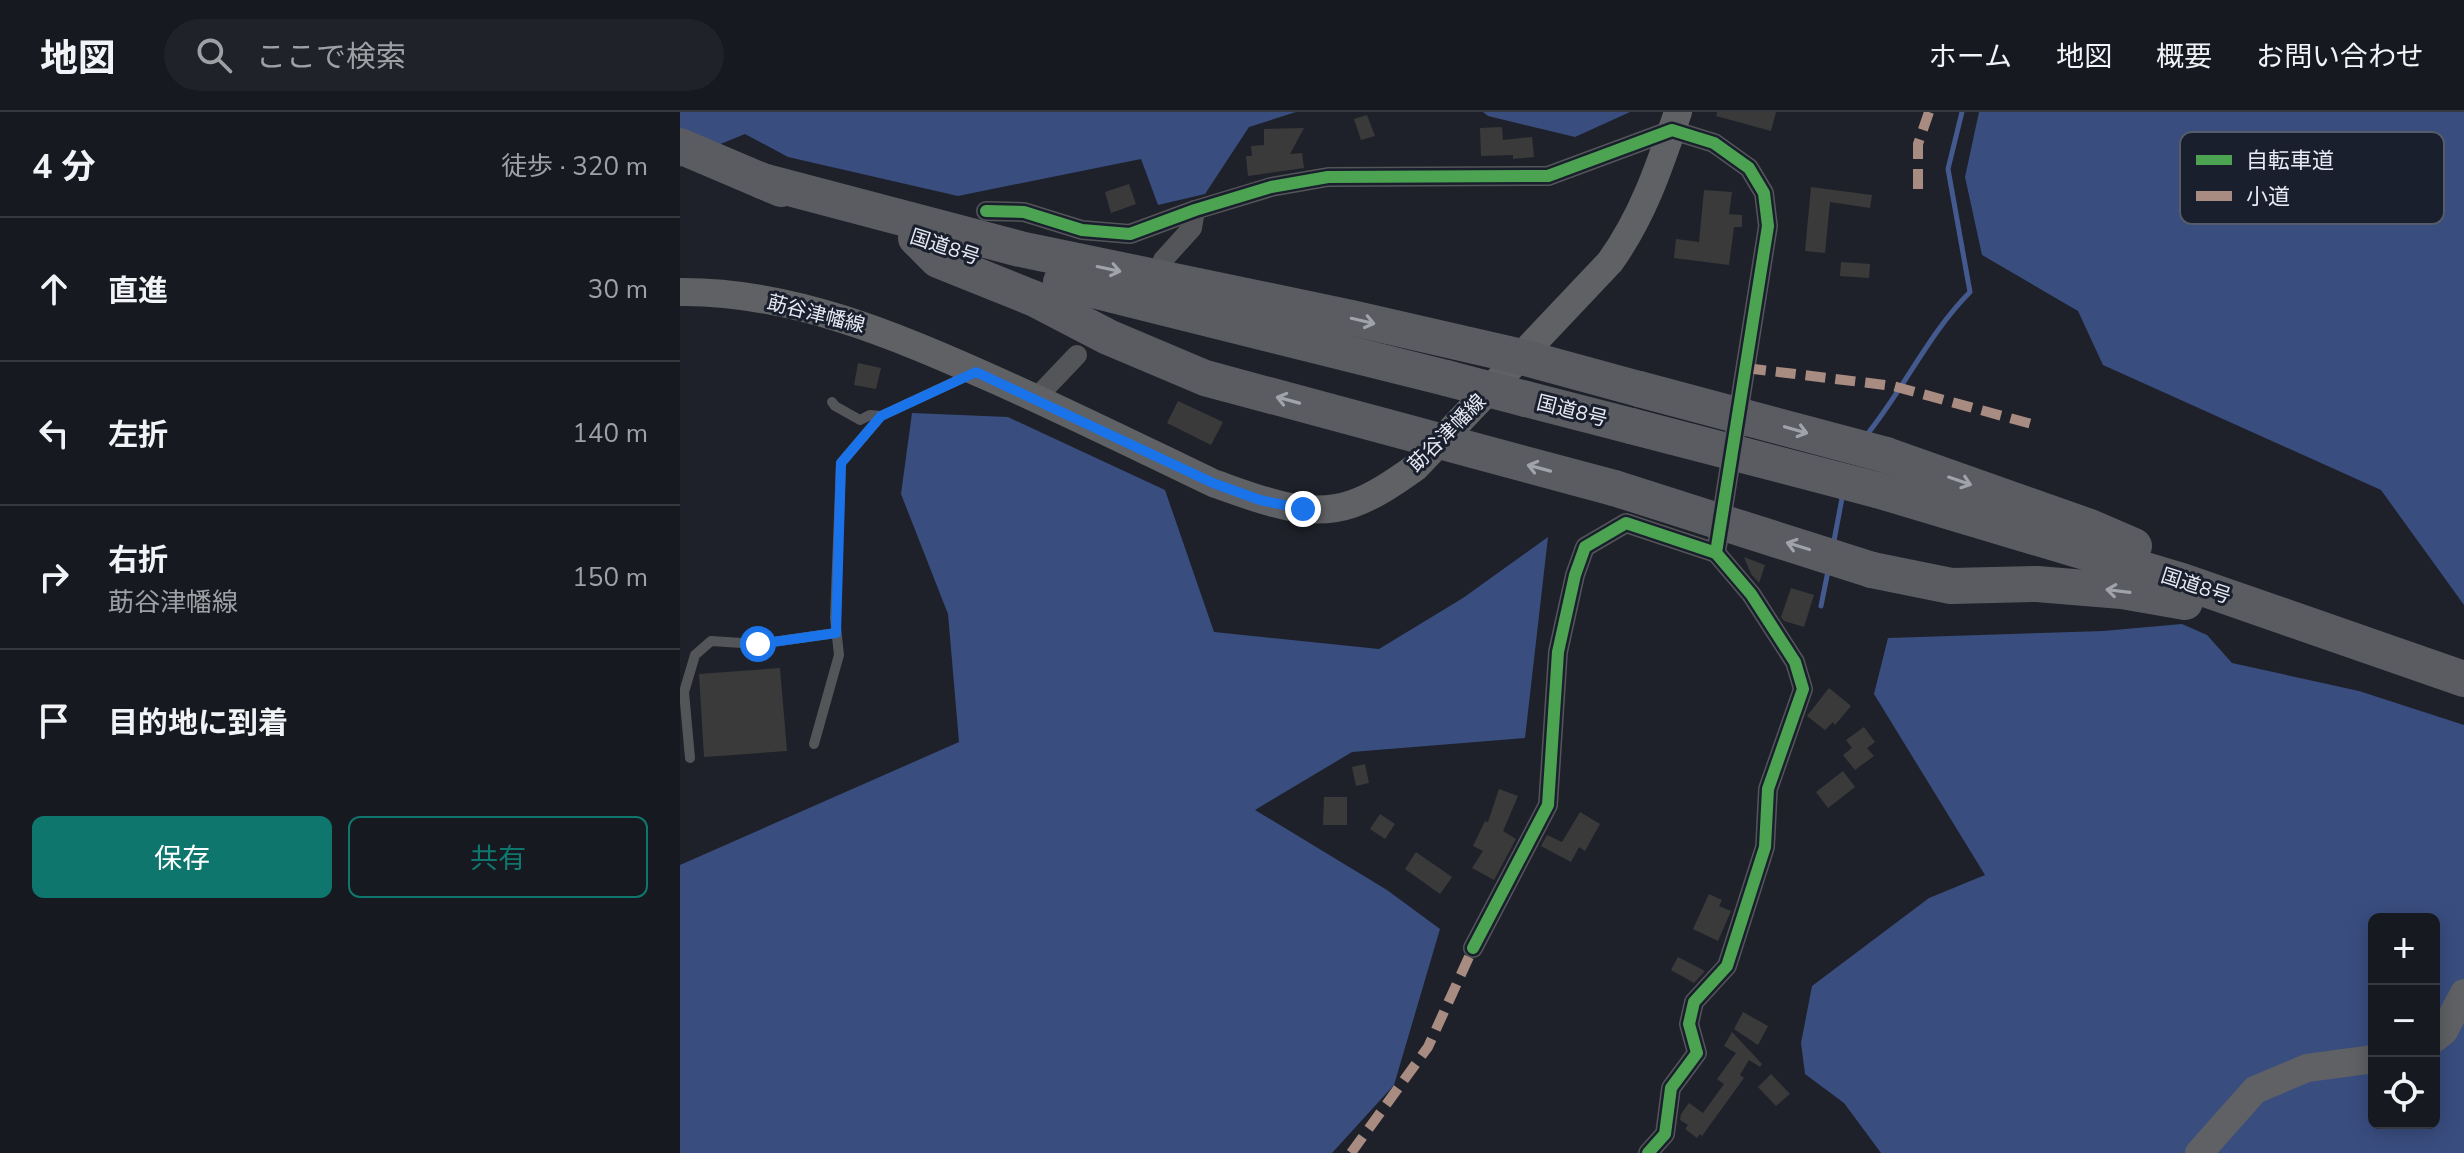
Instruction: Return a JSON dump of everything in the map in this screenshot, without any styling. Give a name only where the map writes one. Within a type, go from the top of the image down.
[{"type":"highway","name":"国道8号","points":[[680,146],[762,181],[916,238],[1059,282],[1877,490],[2218,594],[2464,679]]},
{"type":"highway","points":[[762,181],[1020,249],[1522,357],[1886,455],[2090,527],[2184,568],[2218,594]]},
{"type":"highway","points":[[916,238],[938,260],[1035,299],[1108,337],[1205,378],[1614,488],[1872,570],[1951,586],[2037,584],[2122,591],[2198,605],[2368,657],[2464,679]]},
{"type":"main road","name":"莇谷津幡線","points":[[680,292],[712,292],[804,307],[904,339],[1213,483],[1260,500],[1303,509],[1324,509],[1351,504],[1386,488],[1416,467],[1610,262],[1647,200],[1675,121]]},
{"type":"main road","points":[[2440,1034],[2464,993]]},
{"type":"main road","points":[[2199,1153],[2255,1090],[2307,1068],[2368,1060]]},
{"type":"street","points":[[986,211],[1024,212],[1082,230],[1130,234],[1271,187],[1328,177],[1548,176],[1675,121],[1749,168],[1764,193],[1768,226],[1716,553]]},
{"type":"street","points":[[1163,260],[1192,228],[1195,210]]},
{"type":"street","points":[[1036,398],[1077,355]]},
{"type":"street","points":[[1473,948],[1548,805],[1558,652],[1575,575],[1585,547],[1626,523],[1716,553],[1759,605],[1795,662],[1803,689],[1768,789],[1765,847],[1727,966],[1694,1002],[1689,1024],[1697,1053],[1671,1088],[1665,1134],[1648,1153]]},
{"type":"lane","points":[[814,744],[839,655],[836,633],[841,463],[881,416],[976,372]]},
{"type":"lane","points":[[832,402],[860,420],[870,415],[881,416]]},
{"type":"lane","points":[[690,758],[684,692],[695,655],[711,641],[758,644],[836,633]]},
{"type":"shaded area","points":[[680,112],[1296,112],[1249,127],[1205,194],[1158,205],[1141,159],[958,196],[788,157],[745,134],[696,154],[680,167]]},
{"type":"shaded area","points":[[1483,112],[1630,112],[1575,137],[1488,116]]},
{"type":"shaded area","points":[[1979,112],[2464,112],[2464,605],[2381,490],[2103,365],[2078,311],[1982,255],[1965,177]]},
{"type":"shaded area","points":[[912,413],[1008,417],[1165,490],[1214,632],[1379,649],[1463,598],[1548,537],[1525,738],[1352,752],[1255,810],[1387,890],[1440,929],[1394,1085],[1332,1153],[680,1153],[680,865],[959,742],[948,614],[901,494]]},
{"type":"shaded area","points":[[2182,624],[2207,635],[2232,663],[2359,691],[2464,725],[2464,1153],[1881,1153],[1844,1103],[1805,1074],[1801,1043],[1812,986],[1929,898],[1985,875],[1874,694],[1888,638],[2103,631]]},
{"type":"building","points":[[1717,112],[1776,112],[1771,131],[1716,116]]},
{"type":"building","points":[[1367,115],[1375,136],[1361,140],[1354,119]]},
{"type":"building","points":[[1502,127],[1503,140],[1532,137],[1534,157],[1481,156],[1480,128]]},
{"type":"building","points":[[1304,128],[1290,154],[1302,153],[1304,168],[1248,176],[1246,156],[1252,156],[1251,146],[1264,145],[1264,129]]},
{"type":"building","points":[[1129,184],[1136,204],[1111,213],[1105,192]]},
{"type":"building","points":[[1811,187],[1872,195],[1870,208],[1830,202],[1825,253],[1805,251]]},
{"type":"building","points":[[1704,190],[1732,192],[1729,214],[1742,215],[1742,227],[1734,227],[1729,265],[1674,258],[1676,239],[1699,242]]},
{"type":"building","points":[[1841,262],[1870,264],[1869,278],[1840,276]]},
{"type":"building","points":[[858,363],[881,368],[876,389],[854,385]]},
{"type":"building","points":[[1178,401],[1223,422],[1211,445],[1167,423]]},
{"type":"building","points":[[1744,557],[1765,565],[1759,583],[1751,574]]},
{"type":"building","points":[[1791,588],[1814,595],[1804,627],[1784,621],[1781,617]]},
{"type":"building","points":[[780,668],[787,751],[704,757],[699,674]]},
{"type":"building","points":[[1829,688],[1851,706],[1835,725],[1833,722],[1825,730],[1807,716]]},
{"type":"building","points":[[1864,727],[1875,742],[1867,748],[1874,756],[1855,770],[1843,755],[1852,748],[1846,740]]},
{"type":"building","points":[[1365,764],[1369,783],[1356,786],[1352,767]]},
{"type":"building","points":[[1843,771],[1855,787],[1828,808],[1816,792]]},
{"type":"building","points":[[1499,789],[1518,796],[1503,831],[1516,839],[1494,880],[1472,868],[1483,851],[1473,846],[1485,821],[1488,822]]},
{"type":"building","points":[[1324,797],[1347,797],[1347,825],[1323,825]]},
{"type":"building","points":[[1580,812],[1600,824],[1585,851],[1579,847],[1571,862],[1541,846],[1547,835],[1562,842]]},
{"type":"building","points":[[1380,814],[1395,824],[1385,839],[1370,829]]},
{"type":"building","points":[[1416,852],[1452,877],[1440,894],[1405,869]]},
{"type":"building","points":[[1709,894],[1722,900],[1719,906],[1731,911],[1718,941],[1693,929]]},
{"type":"building","points":[[1678,957],[1705,971],[1694,983],[1671,970]]},
{"type":"building","points":[[1743,1012],[1768,1026],[1758,1045],[1734,1029]]},
{"type":"building","points":[[1732,1032],[1762,1064],[1760,1067],[1749,1060],[1740,1075],[1744,1078],[1702,1136],[1700,1134],[1697,1138],[1685,1129],[1688,1125],[1680,1120],[1681,1114],[1689,1103],[1703,1113],[1724,1084],[1717,1079],[1736,1053],[1724,1046]]},
{"type":"building","points":[[1771,1074],[1790,1094],[1776,1106],[1758,1087]]},
{"type":"waterway","points":[[1865,437],[1941,326],[1970,292],[1948,169],[1962,112]]},
{"type":"waterway","points":[[1833,546],[1843,493]]},
{"type":"waterway","points":[[1821,606],[1828,571]]},
{"type":"marked path","points":[[1918,189],[1918,144],[1929,112]]},
{"type":"marked path","points":[[1746,368],[1893,386],[2039,426]]},
{"type":"marked path","points":[[1351,1153],[1428,1047],[1473,948]]},
{"type":"cycle path","points":[[986,211],[1024,212],[1082,230],[1130,234],[1271,187],[1328,177],[1548,176],[1672,130],[1714,143],[1749,168],[1764,193],[1768,226],[1716,553],[1751,594],[1795,662],[1803,689],[1768,789],[1765,847],[1727,966],[1694,1002],[1689,1024],[1697,1053],[1671,1088],[1665,1134],[1648,1153]]},
{"type":"cycle path","points":[[1473,948],[1548,805],[1558,652],[1575,575],[1585,547],[1626,523],[1716,553]]},
{"type":"route","points":[[758,644],[836,633],[841,463],[881,416],[976,372],[1213,483],[1260,500],[1303,509]]}]
